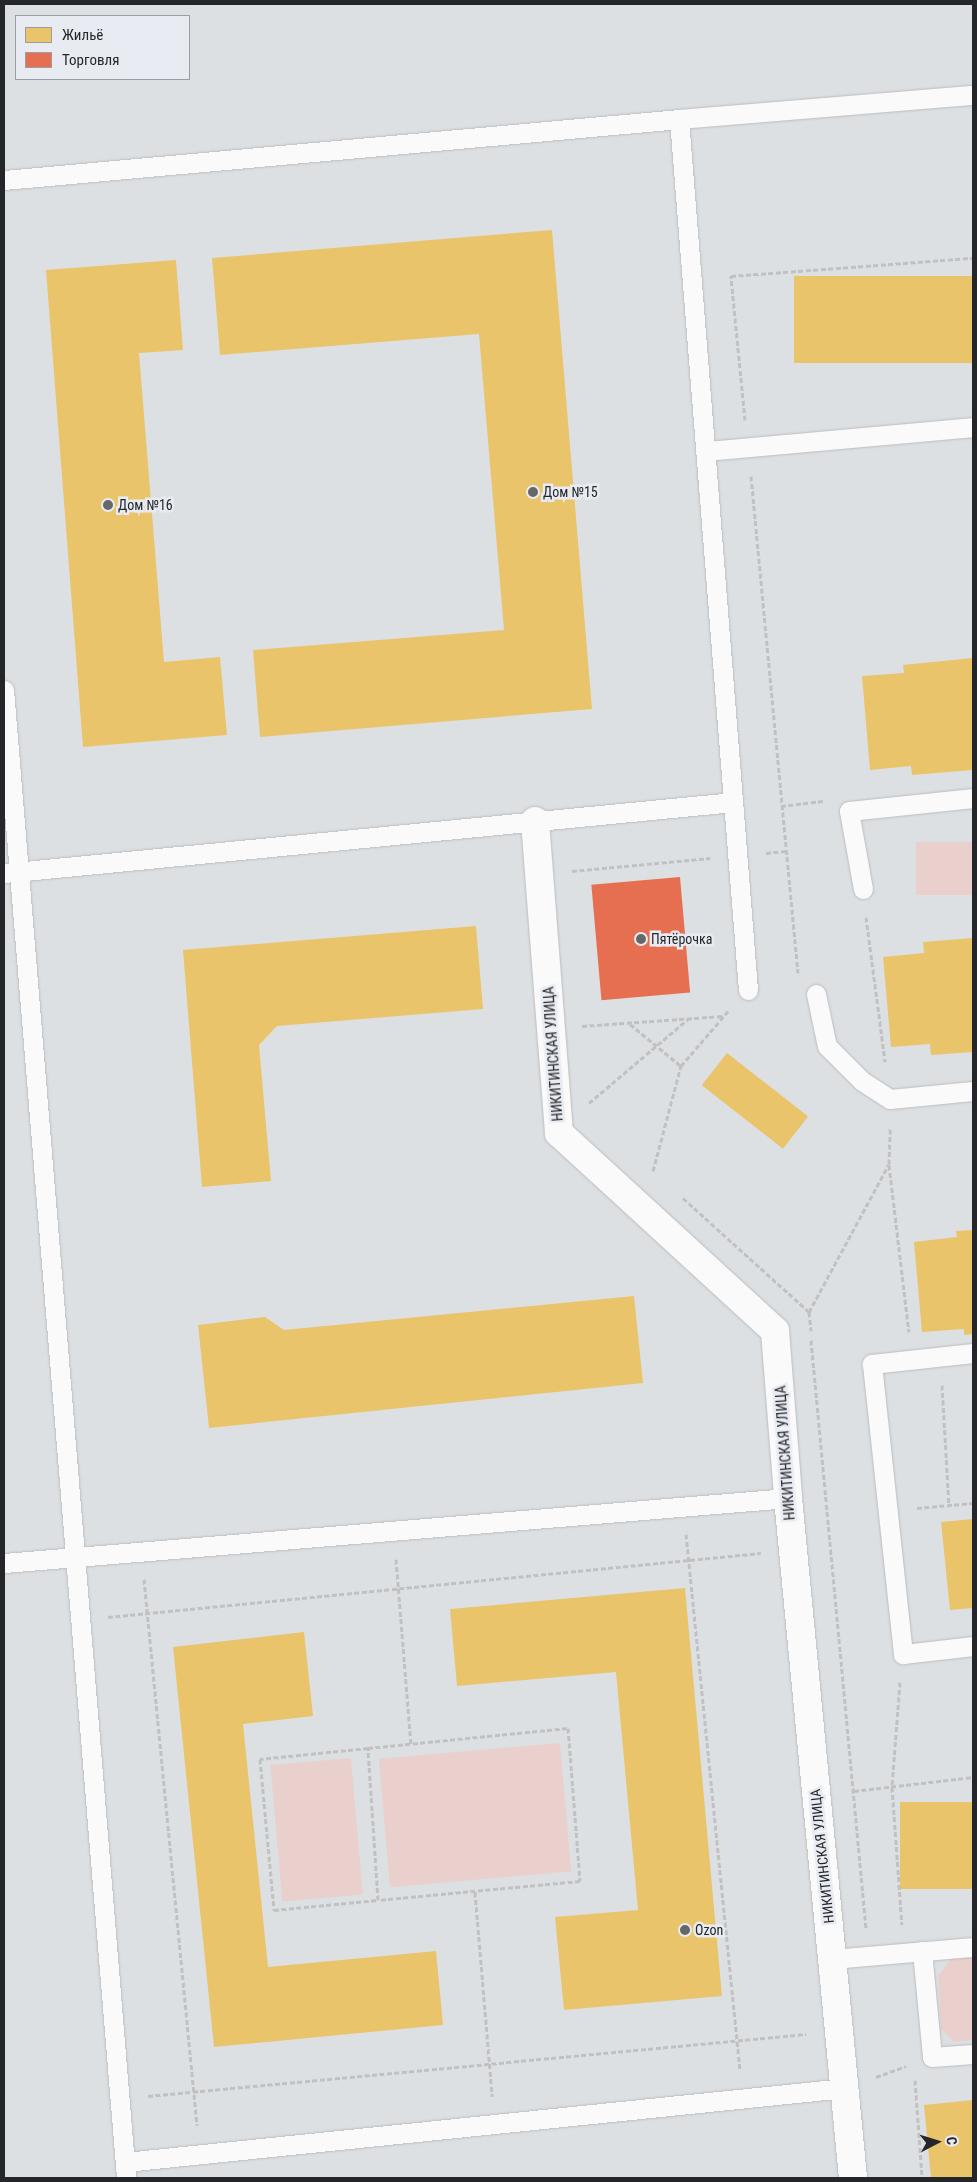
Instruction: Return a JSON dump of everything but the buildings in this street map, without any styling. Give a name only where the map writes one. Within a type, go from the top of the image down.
[{"type":"street","name":"НИКИТИНСКАЯ УЛИЦА","points":[[535,821],[559,1133],[776,1330],[788,1498],[853,2178]]},
{"type":"lane","points":[[4,180],[679,119],[973,95]]},
{"type":"lane","points":[[679,119],[748,990]]},
{"type":"lane","points":[[706,451],[973,427]]},
{"type":"lane","points":[[4,690],[11,873],[75,1557],[126,2170],[200,2155],[845,2088]]},
{"type":"lane","points":[[863,889],[849,811],[973,798]]},
{"type":"lane","points":[[11,873],[733,802]]},
{"type":"lane","points":[[816,994],[827,1046],[862,1081],[890,1099],[973,1090]]},
{"type":"lane","points":[[973,1353],[872,1364],[902,1654],[973,1646]]},
{"type":"lane","points":[[4,1563],[788,1498]]},
{"type":"lane","points":[[832,1959],[973,1947]]},
{"type":"lane","points":[[914,1952],[932,2057],[973,2054]]},
{"type":"path","points":[[816,994],[801,996],[731,276],[973,258]]},
{"type":"path","points":[[539,876],[786,851]]},
{"type":"path","points":[[653,1171],[681,1066],[748,990]]},
{"type":"path","points":[[576,1027],[724,1016]]},
{"type":"path","points":[[583,1108],[688,1019]]},
{"type":"path","points":[[630,1023],[681,1066]]},
{"type":"path","points":[[889,1164],[912,1360]]},
{"type":"path","points":[[940,1357],[949,1505]]},
{"type":"path","points":[[887,1511],[973,1503]]},
{"type":"path","points":[[683,1507],[742,2098]]},
{"type":"path","points":[[393,1530],[411,1744]]},
{"type":"path","points":[[80,1620],[793,1550],[831,1549]]},
{"type":"path","points":[[142,1551],[200,2155]]},
{"type":"path","points":[[902,1654],[892,1787],[914,1952]]},
{"type":"path","points":[[568,1728],[580,1881],[274,1910],[260,1759],[411,1744],[568,1728]]},
{"type":"path","points":[[368,1748],[378,1900]]},
{"type":"path","points":[[854,1791],[973,1777]]},
{"type":"path","points":[[475,1892],[494,2124]]},
{"type":"path","points":[[119,2099],[839,2031]]},
{"type":"path","points":[[845,2088],[932,2057]]},
{"type":"path","points":[[913,2064],[922,2178]]},
{"type":"shaded area","points":[[916,842],[973,842],[973,895],[916,895]]},
{"type":"shaded area","points":[[560,1743],[571,1872],[390,1887],[379,1759]]},
{"type":"shaded area","points":[[351,1758],[363,1894],[282,1902],[270,1765]]},
{"type":"shaded area","points":[[973,1957],[973,2040],[954,2042],[941,2029],[938,1976],[951,1959]]},
{"type":"place","name":"Дом №15","points":[[533,492]]},
{"type":"place","name":"Дом №16","points":[[108,505]]},
{"type":"place","name":"Пятёрочка","points":[[641,939]]},
{"type":"place","name":"Ozon","points":[[685,1930]]}]
